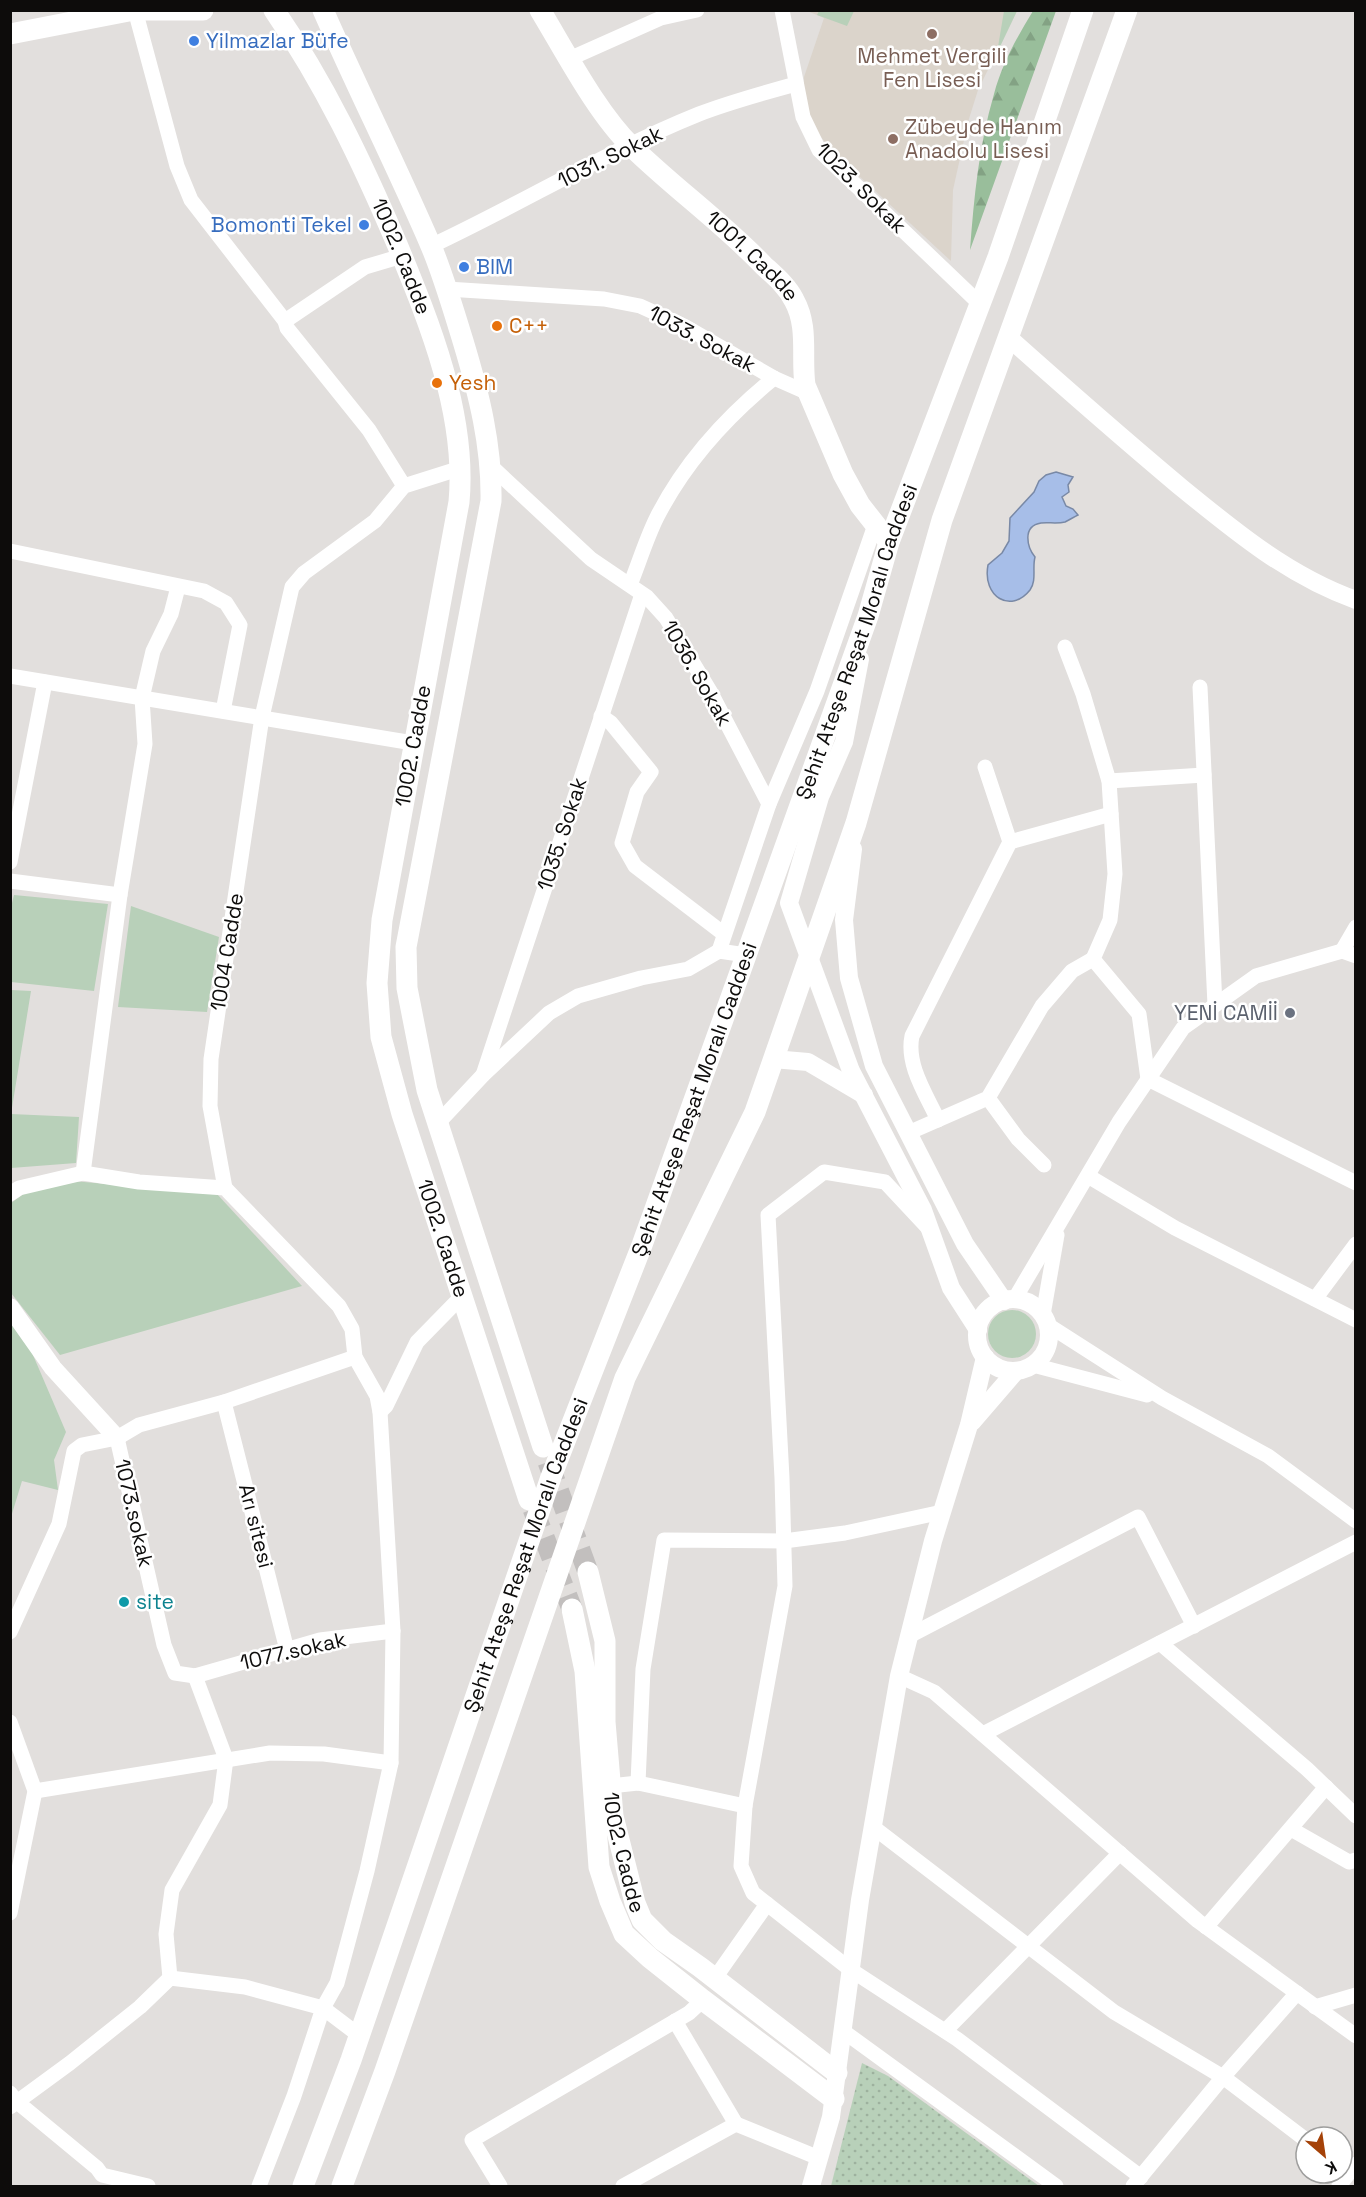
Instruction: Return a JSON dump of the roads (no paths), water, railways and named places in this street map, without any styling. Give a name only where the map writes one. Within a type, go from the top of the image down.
[{"type":"main road","points":[[10,34],[134,10]]},
{"type":"main road","points":[[143,10],[203,10]]},
{"type":"main road","name":"1002. Cadde","points":[[274,10],[319,80],[350,139],[418,292],[449,392],[459,437],[461,468],[459,502],[382,920],[377,1003],[381,1037],[409,1134],[529,1500]]},
{"type":"main road","name":"1002. Cadde","points":[[323,10],[431,246],[447,289],[476,387],[492,468],[491,501],[406,947],[406,988],[427,1090],[543,1447]]},
{"type":"main road","name":"1001. Cadde","points":[[540,10],[569,59],[620,135],[749,250],[788,289],[801,315],[804,332],[803,370],[808,393],[843,474],[860,505],[889,542]]},
{"type":"main road","name":"Şehit Ateşe Reşat Moralı Caddesi","points":[[303,2187],[360,2036],[552,1477],[642,1245],[868,616],[889,542],[980,304],[1083,10]]},
{"type":"main road","points":[[342,2187],[385,2071],[625,1378],[755,1112],[856,823],[942,520],[1126,10]]},
{"type":"main road","points":[[402,256],[431,246]]},
{"type":"main road","points":[[461,468],[492,468]]},
{"type":"main road","points":[[413,743],[444,748]]},
{"type":"main road","points":[[409,1134],[438,1124]]},
{"type":"main road","points":[[462,1296],[490,1285]]},
{"type":"main road","name":"1002. Cadde","points":[[588,1572],[605,1641],[605,1722],[599,1867],[624,1934],[703,2000],[834,2099]]},
{"type":"main road","name":"1002. Cadde","points":[[572,1609],[585,1671],[602,1787],[613,1816],[635,1904],[642,1920],[663,1941],[715,1978],[837,2073]]},
{"type":"main road","points":[[703,2000],[715,1978]]},
{"type":"street","points":[[134,10],[177,166],[191,200],[285,321],[287,328],[369,430],[404,486],[461,468]]},
{"type":"street","points":[[569,59],[675,12],[697,10]]},
{"type":"street","name":"1023. Sokak","points":[[782,10],[802,117],[819,150],[980,304]]},
{"type":"street","name":"1031. Sokak","points":[[431,246],[630,145],[701,113],[796,84]]},
{"type":"street","points":[[285,321],[365,267],[402,256]]},
{"type":"street","name":"1033. Sokak","points":[[447,289],[604,299],[640,306],[684,326],[774,378],[808,393]]},
{"type":"street","points":[[1008,337],[1099,419],[1224,522],[1290,569],[1356,600]]},
{"type":"street","name":"1035. Sokak","points":[[483,1075],[601,716],[657,519],[682,477],[724,422],[774,378]]},
{"type":"street","name":"1036. Sokak","points":[[492,468],[591,559],[636,589],[656,606],[671,626],[710,692],[769,804]]},
{"type":"street","name":"1004 Cadde","points":[[225,1188],[210,1106],[211,1059],[262,717],[292,587],[304,573],[375,521],[404,486]]},
{"type":"street","points":[[718,951],[769,804],[817,691],[875,525]]},
{"type":"street","points":[[10,551],[204,591],[226,603],[240,625],[223,711]]},
{"type":"street","points":[[83,1173],[120,895],[145,744],[142,698],[153,651],[171,614],[178,586]]},
{"type":"street","points":[[868,616],[844,742],[820,797],[789,903],[851,1071],[922,1210],[951,1288],[978,1330]]},
{"type":"street","points":[[908,1133],[988,1098],[1042,1006],[1072,971],[1093,959],[1110,920],[1115,874],[1109,781],[1083,694],[1065,647]]},
{"type":"street","points":[[10,676],[413,743]]},
{"type":"street","points":[[10,862],[45,682]]},
{"type":"street","points":[[1200,687],[1215,1005]]},
{"type":"street","points":[[601,716],[611,723],[651,772],[637,792],[622,843],[635,866],[724,934]]},
{"type":"street","points":[[938,1120],[914,1067],[910,1050],[912,1036],[1010,842],[985,767]]},
{"type":"street","points":[[1109,781],[1204,775]]},
{"type":"street","points":[[1010,842],[1111,814]]},
{"type":"street","points":[[856,823],[844,920],[849,978],[874,1066],[965,1244],[1009,1300],[1025,1301],[1035,1307],[1045,1320],[1162,1398],[1268,1456],[1356,1521]]},
{"type":"street","points":[[10,881],[120,895]]},
{"type":"street","points":[[1059,1226],[1045,1320],[1049,1336],[1047,1348],[1033,1365],[1016,1371],[1004,1370],[993,1365],[985,1357],[978,1339],[978,1330],[987,1311],[1009,1300],[1059,1226],[1119,1122],[1183,1028],[1256,976],[1349,954],[1356,927]]},
{"type":"street","points":[[438,1124],[483,1075],[549,1012],[578,996],[641,978],[688,969],[718,951],[746,955]]},
{"type":"street","points":[[1093,959],[1139,1014],[1148,1079]]},
{"type":"street","points":[[773,1059],[808,1062],[864,1095]]},
{"type":"street","points":[[1148,1079],[1356,1183]]},
{"type":"street","points":[[988,1098],[1018,1139],[1044,1165]]},
{"type":"street","points":[[930,1230],[885,1182],[824,1172],[768,1215],[785,1586],[746,1806],[741,1866],[753,1893],[851,1970],[945,2031],[1137,2182],[1296,1993]]},
{"type":"street","points":[[10,1194],[19,1188],[83,1173],[139,1182],[225,1188],[339,1306],[352,1329],[355,1357],[377,1396],[380,1412],[393,1631],[391,1763],[367,1871],[337,1983],[322,2008],[294,2096],[259,2187]]},
{"type":"street","points":[[1088,1176],[1175,1228],[1356,1320]]},
{"type":"street","points":[[1315,1299],[1356,1244]]},
{"type":"street","points":[[380,1412],[386,1406],[417,1342],[462,1296]]},
{"type":"street","points":[[10,1307],[53,1368],[117,1438]]},
{"type":"street","points":[[10,1632],[59,1524],[74,1451],[82,1445],[117,1438],[139,1425],[224,1402],[355,1357]]},
{"type":"street","points":[[811,2187],[831,2117],[873,1827],[899,1676],[933,1541],[969,1425],[985,1357]]},
{"type":"street","points":[[1033,1365],[1162,1398]]},
{"type":"street","points":[[969,1425],[1016,1371]]},
{"type":"street","name":"Arı sitesi","points":[[224,1402],[288,1650]]},
{"type":"street","name":"1073.sokak","points":[[117,1438],[164,1645],[174,1673],[195,1676]]},
{"type":"street","points":[[638,1783],[643,1669],[664,1540],[784,1541],[845,1533],[942,1512]]},
{"type":"street","points":[[909,1636],[1138,1517],[1194,1626]]},
{"type":"street","points":[[983,1734],[1356,1542]]},
{"type":"street","name":"1077.sokak","points":[[195,1676],[320,1640],[393,1631]]},
{"type":"street","points":[[1160,1643],[1326,1787],[1356,1816]]},
{"type":"street","points":[[170,1978],[166,1934],[172,1890],[220,1805],[226,1759],[195,1676]]},
{"type":"street","points":[[899,1676],[934,1692],[1206,1927],[1356,2036]]},
{"type":"street","points":[[10,1722],[35,1791],[10,1913]]},
{"type":"street","points":[[35,1791],[270,1753],[324,1754],[391,1763]]},
{"type":"street","points":[[602,1787],[638,1783],[746,1806]]},
{"type":"street","points":[[1206,1927],[1326,1787]]},
{"type":"street","points":[[873,1827],[1114,2012],[1223,2077],[1294,2131]]},
{"type":"street","points":[[1291,1829],[1349,1862],[1356,1860]]},
{"type":"street","points":[[945,2031],[1027,1945],[1120,1853]]},
{"type":"street","points":[[715,1978],[767,1904]]},
{"type":"street","points":[[148,2187],[98,2181],[97,2168],[12,2100],[70,2063],[131,2014],[170,1978],[245,1987],[322,2008],[360,2036]]},
{"type":"street","points":[[1315,2007],[1356,1995]]},
{"type":"street","points":[[500,2187],[472,2140],[689,2013],[703,2000]]},
{"type":"street","points":[[675,2021],[736,2124],[819,2158]]},
{"type":"street","points":[[843,2031],[1056,2187]]},
{"type":"street","points":[[623,2187],[736,2124]]},
{"type":"water","points":[[1056,472],[1073,477],[1068,485],[1069,492],[1062,497],[1066,506],[1078,515],[1065,522],[1041,523],[1031,528],[1028,543],[1035,557],[1032,586],[1022,597],[1015,601],[1007,601],[994,593],[989,586],[988,565],[1002,553],[1009,541],[1010,518],[1034,492],[1039,481],[1046,475]]},
{"type":"tunnel","points":[[548,1462],[588,1572]]},
{"type":"tunnel","points":[[533,1509],[572,1609]]},
{"type":"place","name":"Mehmet Vergili Fen Lisesi","points":[[932,34]]},
{"type":"place","name":"Yilmazlar Büfe","points":[[194,41]]},
{"type":"place","name":"Zübeyde Hanım Anadolu Lisesi","points":[[893,139]]},
{"type":"place","name":"Bomonti Tekel","points":[[364,225]]},
{"type":"place","name":"BIM","points":[[464,267]]},
{"type":"place","name":"C++","points":[[497,326]]},
{"type":"place","name":"Yesh","points":[[437,383]]},
{"type":"place","name":"YENİ CAMİİ","points":[[1290,1013]]},
{"type":"place","name":"site","points":[[124,1602]]}]
